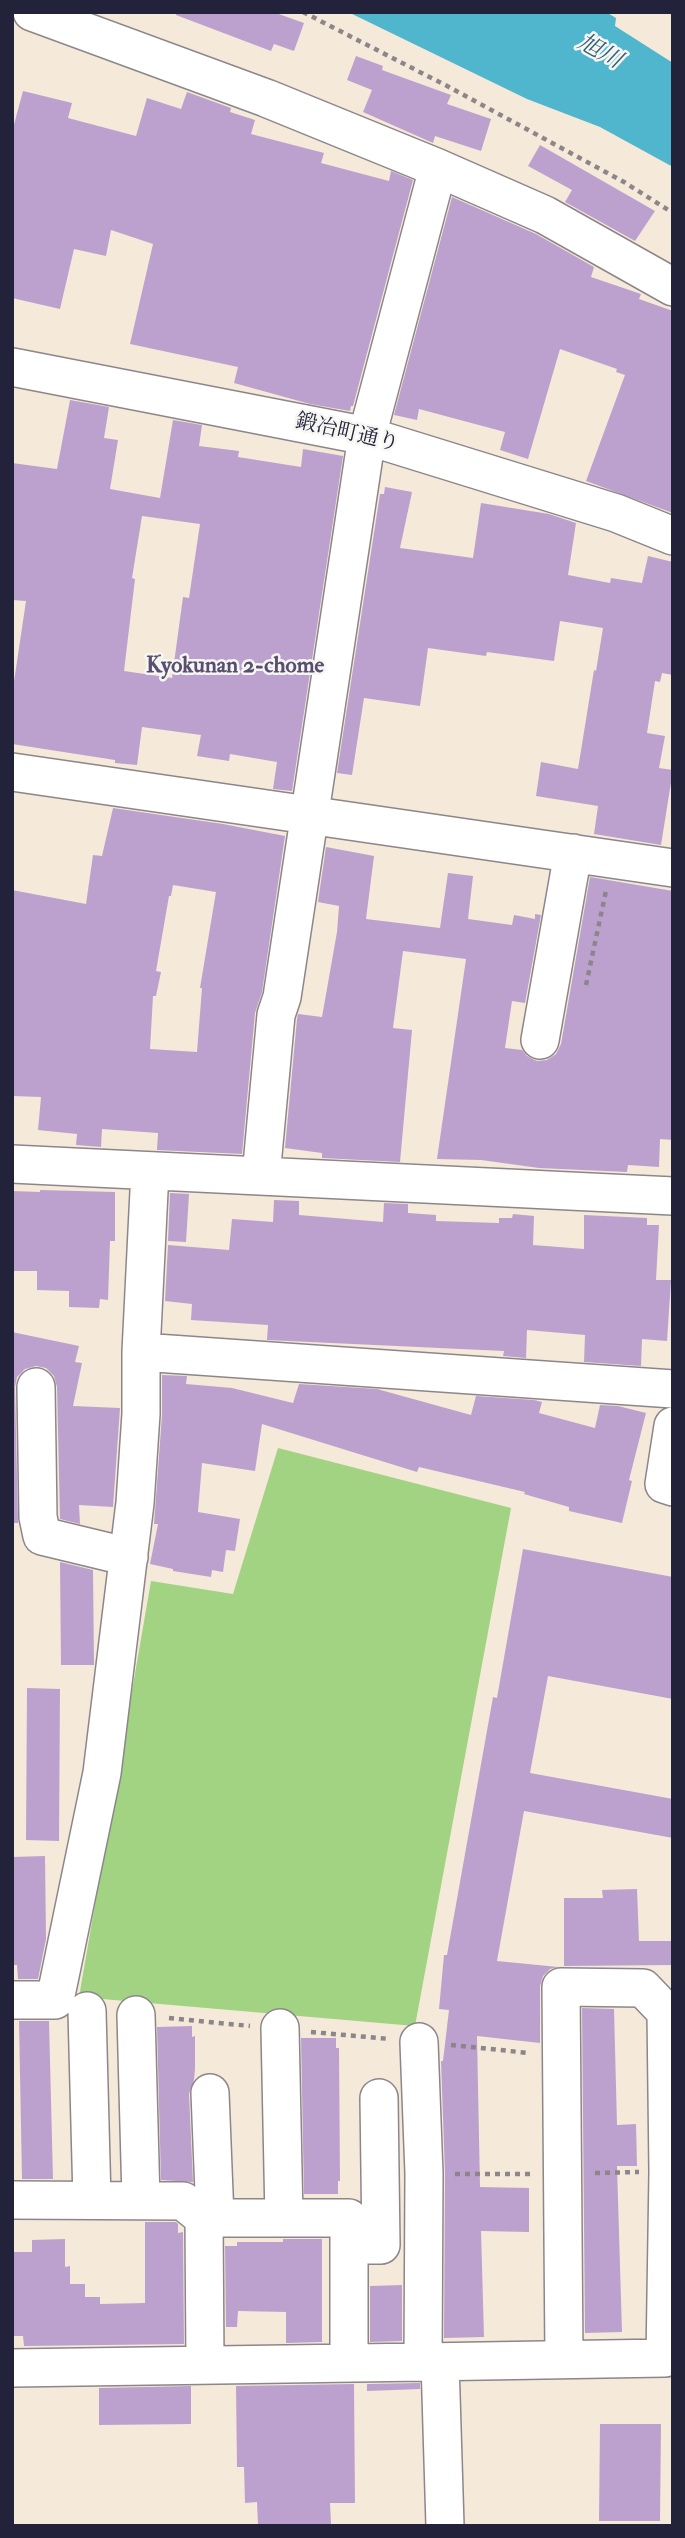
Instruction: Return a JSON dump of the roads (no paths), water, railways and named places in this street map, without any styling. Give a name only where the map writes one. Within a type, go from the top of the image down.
[{"type":"street","points":[[32,12],[266,98],[438,168],[545,215],[673,287]]},
{"type":"street","points":[[261,1176],[276,1015],[282,997],[367,436],[438,168]]},
{"type":"street","name":"鍛冶町通り","points":[[12,368],[367,436],[616,513],[673,536]]},
{"type":"street","points":[[12,772],[673,868]]},
{"type":"street","points":[[540,1040],[573,853]]},
{"type":"street","points":[[12,1164],[673,1196]]},
{"type":"street","points":[[12,2000],[55,2000],[102,1773],[129,1557],[141,1414],[141,1352],[150,1171]]},
{"type":"street","points":[[141,1352],[673,1389]]},
{"type":"street","points":[[36,1387],[38,1517],[42,1536],[129,1557]]},
{"type":"street","points":[[673,1426],[664,1485],[673,1487]]},
{"type":"street","points":[[12,2368],[564,2360],[665,2358],[670,2168],[666,2012],[643,1988],[561,1987],[564,2360]]},
{"type":"street","points":[[87,2011],[92,2200]]},
{"type":"street","points":[[136,2015],[141,2200]]},
{"type":"street","points":[[280,2028],[284,2218]]},
{"type":"street","points":[[419,2042],[432,2362],[445,2526]]},
{"type":"street","points":[[205,2365],[210,2218],[210,2093]]},
{"type":"street","points":[[349,2245],[381,2245],[379,2098]]},
{"type":"street","points":[[12,2200],[183,2201],[210,2218],[349,2218],[349,2363]]},
{"type":"water","name":"旭川","points":[[348,12],[606,12],[616,18],[615,26],[673,63],[673,167],[600,127],[527,99]]},
{"type":"district","name":"Kyokunan 2-chome","points":[[235,667]]}]
